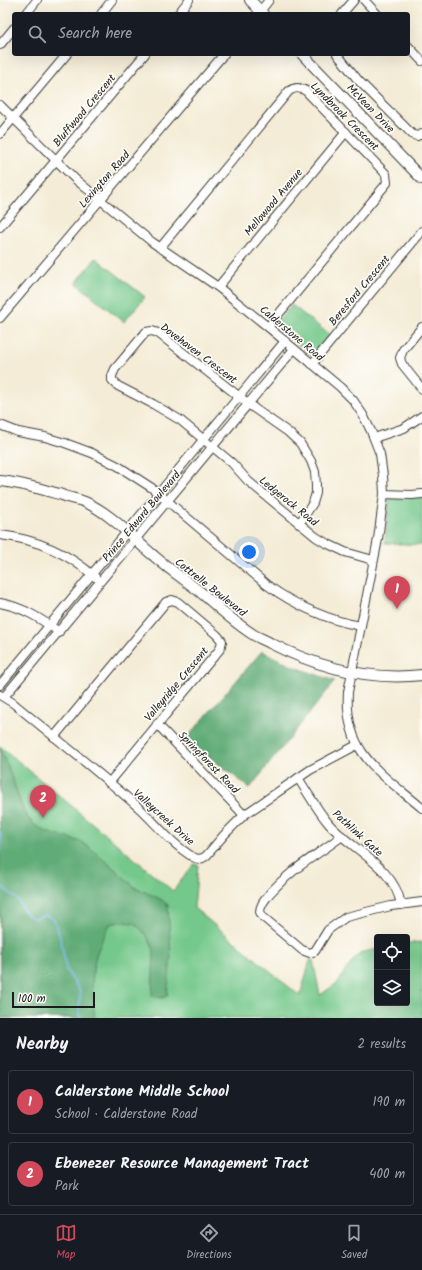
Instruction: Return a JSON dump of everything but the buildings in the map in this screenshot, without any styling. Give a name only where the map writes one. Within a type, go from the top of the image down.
[{"type":"main road","points":[[250,0],[259,12]]},
{"type":"main road","name":"McVean Drive","points":[[304,56],[422,179]]},
{"type":"main road","name":"Cottrelle Boulevard","points":[[0,481],[35,487],[85,502],[114,520],[169,569],[188,582],[254,635],[288,652],[306,659],[352,672],[382,676],[422,675]]},
{"type":"street","points":[[28,12],[37,0]]},
{"type":"street","points":[[102,12],[112,0]]},
{"type":"street","points":[[180,12],[189,0]]},
{"type":"street","points":[[261,12],[269,0]]},
{"type":"street","points":[[344,12],[354,0]]},
{"type":"street","points":[[364,0],[375,12]]},
{"type":"street","points":[[0,45],[12,30]]},
{"type":"street","points":[[410,48],[422,61]]},
{"type":"street","points":[[0,134],[65,56]]},
{"type":"street","name":"Bluffwood Crescent","points":[[0,227],[143,56]]},
{"type":"street","name":"Lexington Road","points":[[0,318],[222,56]]},
{"type":"street","points":[[339,56],[358,80],[413,135],[417,136],[422,134]]},
{"type":"street","name":"Lyndbrook Crescent","points":[[160,248],[289,91],[302,88],[386,174],[387,183],[268,328]]},
{"type":"street","name":"Calderstone Road","points":[[0,105],[55,161],[75,179],[160,248],[218,287],[285,341],[340,387],[363,415],[374,438],[382,466],[384,494],[378,539],[348,692],[348,709],[357,745]]},
{"type":"street","name":"Mellowood Avenue","points":[[218,287],[346,132]]},
{"type":"street","name":"Beresford Crescent","points":[[312,364],[422,231]]},
{"type":"street","points":[[422,327],[403,350],[400,358],[402,364],[422,389]]},
{"type":"street","name":"Dovehaven Crescent","points":[[204,439],[176,417],[118,386],[112,380],[115,368],[144,334],[148,331],[152,331],[158,333],[239,396]]},
{"type":"street","name":"Prince Edward Boulevard","points":[[0,685],[285,341]]},
{"type":"street","name":"Prince Edward Boulevard","points":[[2,696],[59,632],[294,349]]},
{"type":"street","points":[[239,396],[295,438],[311,461],[316,477],[316,493],[311,507],[299,524]]},
{"type":"street","points":[[374,438],[404,428],[422,416]]},
{"type":"street","points":[[0,425],[18,432],[54,439],[92,453],[131,473],[168,501],[267,585],[279,593],[314,613],[351,625],[361,626]]},
{"type":"street","name":"Ledgerock Road","points":[[204,439],[232,463],[248,481],[316,537],[335,548],[356,556],[373,560]]},
{"type":"street","points":[[384,494],[422,494]]},
{"type":"street","points":[[0,535],[27,540],[52,549],[72,560],[92,574],[100,582]]},
{"type":"street","name":"Valleyridge Crescent","points":[[54,737],[164,604],[172,600],[178,602],[217,635],[222,644],[220,649],[109,783]]},
{"type":"street","points":[[0,603],[29,613],[59,632]]},
{"type":"street","name":"Valleycreek Drive","points":[[2,696],[138,807],[167,836],[198,859],[204,858],[244,815],[298,778],[357,745]]},
{"type":"street","name":"Springforest Road","points":[[157,724],[244,815]]},
{"type":"street","points":[[357,745],[374,768],[422,808]]},
{"type":"street","name":"Pathlink Gate","points":[[298,778],[321,814],[330,825],[383,871],[397,892],[401,905]]},
{"type":"street","points":[[342,836],[298,866],[280,882],[261,906],[260,914],[302,950],[310,953],[316,950],[328,930],[346,918],[401,905],[422,902]]},
{"type":"green space","points":[[96,258],[145,297],[124,322],[76,283]]},
{"type":"green space","points":[[292,305],[331,336],[312,356],[276,326],[276,323]]},
{"type":"green space","points":[[422,497],[422,545],[385,543],[389,499]]},
{"type":"green space","points":[[262,651],[292,666],[335,681],[250,788],[186,739]]},
{"type":"green space","points":[[0,746],[173,891],[194,864],[198,865],[194,908],[300,996],[310,960],[313,960],[320,995],[339,982],[345,971],[356,957],[363,952],[374,950],[374,1006],[410,1006],[410,943],[422,942],[422,1018],[0,1018]]},
{"type":"green space","points":[[0,748],[27,817],[36,826],[47,832],[82,842],[135,887],[162,900],[168,905],[171,958],[167,996],[162,998],[152,996],[154,950],[146,935],[135,923],[121,922],[110,924],[96,954],[92,984],[95,1018],[0,1018]]},
{"type":"waterway","points":[[0,831],[0,851]]},
{"type":"waterway","points":[[0,885],[17,899],[25,913],[34,919],[45,915],[54,919],[61,940],[66,969],[80,991],[79,1014],[81,1018]]},
{"type":"place","name":"Calderstone Middle School","points":[[397,609]]},
{"type":"place","name":"Ebenezer Resource Management Tract","points":[[43,818]]}]
